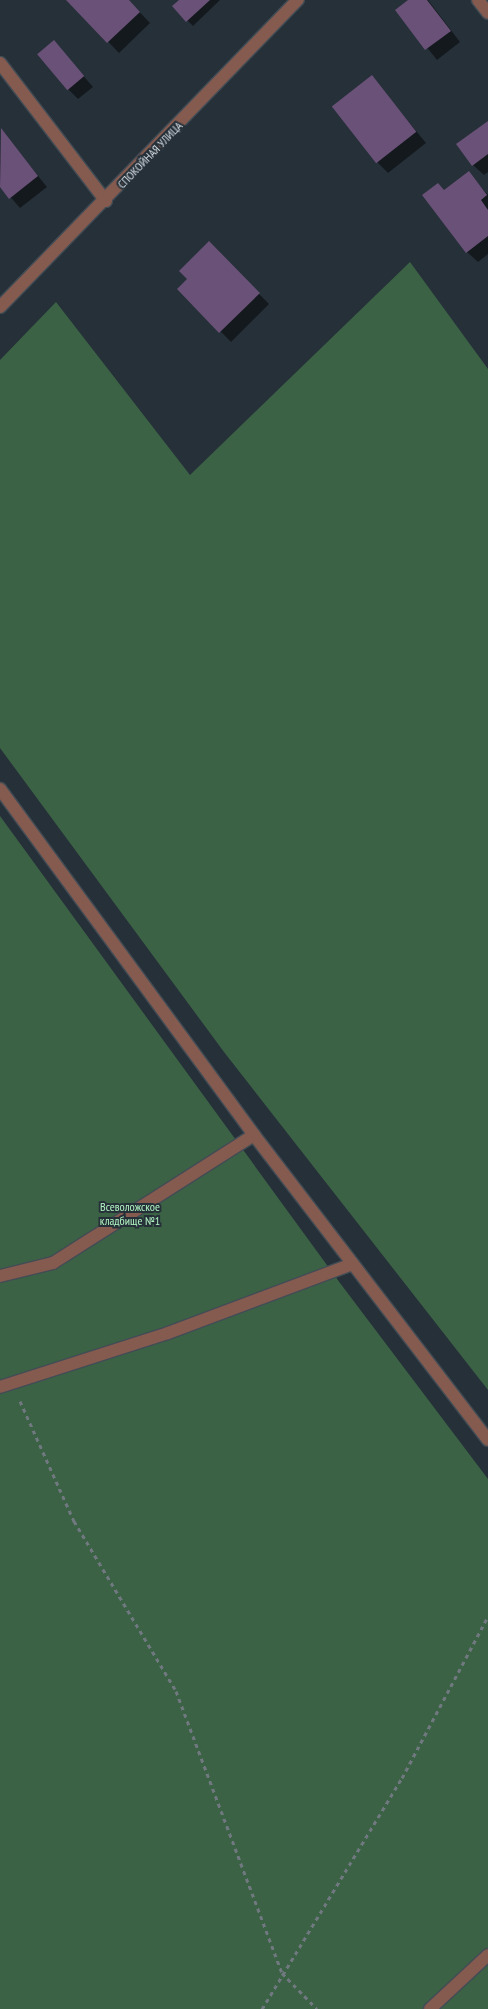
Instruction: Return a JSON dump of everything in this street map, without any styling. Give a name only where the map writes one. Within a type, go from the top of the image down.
[{"type":"street","name":"СПОКОЙНАЯ УЛИЦА","points":[[0,308],[106,201],[298,0]]},
{"type":"street","points":[[478,0],[488,13]]},
{"type":"street","points":[[0,63],[106,201]]},
{"type":"street","points":[[0,789],[254,1135],[488,1440]]},
{"type":"street","points":[[0,1276],[53,1263],[254,1135]]},
{"type":"street","points":[[6,1385],[168,1333],[353,1264]]},
{"type":"street","points":[[430,2009],[488,1955]]},
{"type":"path","points":[[6,1385],[74,1521],[176,1691],[282,1973],[318,2009]]},
{"type":"path","points":[[262,2009],[282,1973],[402,1778],[488,1616]]},
{"type":"green space","points":[[410,262],[488,369],[488,1390],[224,1052],[0,748],[0,360],[56,302],[190,475]]},
{"type":"green space","name":"Всеволожское кладбище №1","points":[[0,816],[340,1283],[488,1479],[488,2009],[0,2009]]},
{"type":"building","points":[[66,0],[129,0],[140,12],[107,43]]},
{"type":"building","points":[[179,0],[210,0],[186,22],[172,6]]},
{"type":"building","points":[[408,0],[427,0],[451,31],[425,50],[395,10]]},
{"type":"building","points":[[54,40],[84,76],[67,90],[37,54]]},
{"type":"building","points":[[372,75],[416,132],[376,163],[332,106]]},
{"type":"building","points":[[488,121],[488,154],[472,166],[456,144]]},
{"type":"building","points":[[1,128],[38,176],[9,199],[0,187]]},
{"type":"building","points":[[469,171],[487,195],[481,200],[488,210],[488,236],[466,253],[422,195],[438,183],[444,190]]},
{"type":"building","points":[[209,241],[260,293],[219,333],[177,289],[187,279],[179,271]]}]
